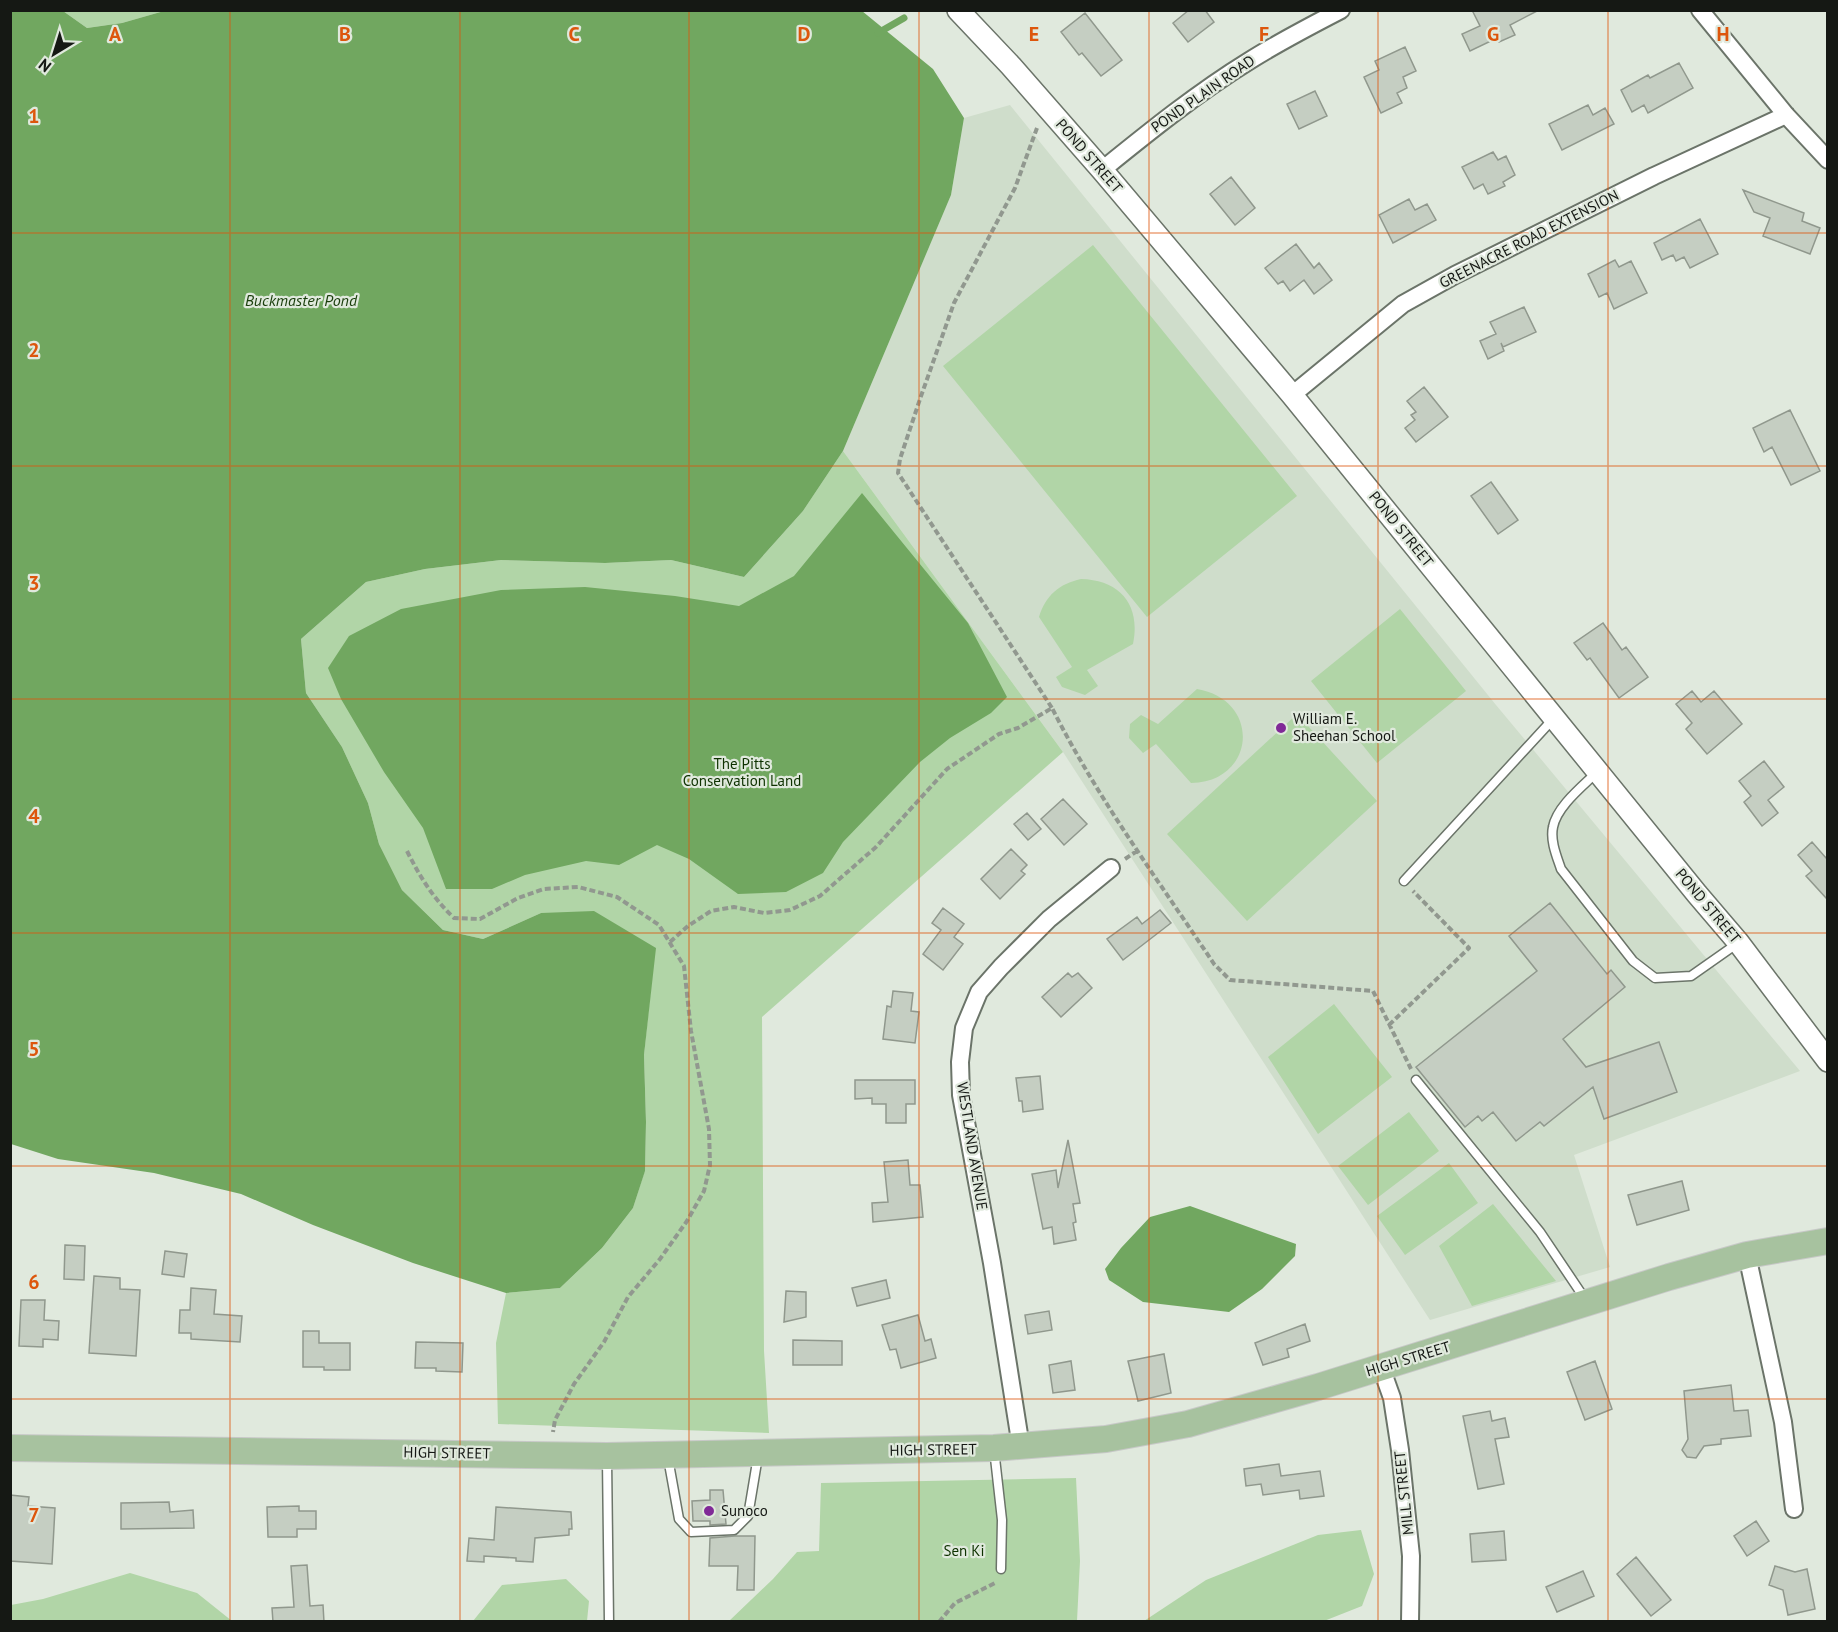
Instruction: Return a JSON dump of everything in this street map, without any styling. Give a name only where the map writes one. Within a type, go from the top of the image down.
[{"type":"main road","name":"HIGH STREET","points":[[10,1448],[607,1456],[994,1448],[1106,1439],[1188,1424],[1747,1255],[1827,1240]]},
{"type":"street","name":"POND STREET","points":[[958,10],[1011,66],[1102,170],[1292,395],[1696,894],[1738,942],[1827,1061]]},
{"type":"street","name":"POND PLAIN ROAD","points":[[1102,170],[1162,122],[1247,62],[1341,10]]},
{"type":"street","points":[[1700,10],[1786,115],[1827,160]]},
{"type":"street","name":"GREENACRE ROAD EXTENSION","points":[[1292,395],[1403,304],[1455,274],[1654,176],[1786,115]]},
{"type":"street","name":"WESTLAND AVENUE","points":[[1022,1447],[992,1263],[961,1095],[960,1062],[964,1028],[979,992],[1001,967],[1049,919],[1111,868]]},
{"type":"street","points":[[1747,1255],[1783,1422],[1794,1509]]},
{"type":"street","name":"MILL STREET","points":[[1381,1367],[1392,1398],[1401,1450],[1411,1556],[1410,1622]]},
{"type":"lane","points":[[1404,881],[1555,717]]},
{"type":"lane","points":[[1598,771],[1566,801],[1553,827],[1555,851],[1561,869],[1633,961],[1655,978],[1691,976],[1738,942]]},
{"type":"lane","points":[[1416,1080],[1540,1232],[1587,1302]]},
{"type":"lane","points":[[994,1448],[1002,1520],[1001,1569]]},
{"type":"lane","points":[[667,1455],[679,1519],[691,1532],[734,1530],[748,1516],[758,1453]]},
{"type":"lane","points":[[607,1456],[609,1622]]},
{"type":"path","points":[[1037,127],[1015,188],[954,303],[900,459],[898,473],[1052,708],[1077,756],[1137,851],[1214,964],[1230,980],[1373,991],[1416,1080]]},
{"type":"path","points":[[670,942],[688,926],[711,911],[734,907],[764,913],[790,910],[820,896],[876,847],[946,769],[999,734],[1018,728],[1052,708]]},
{"type":"path","points":[[407,851],[422,881],[454,918],[480,919],[518,898],[544,889],[578,887],[617,897],[659,925],[684,966],[692,1040],[709,1129],[710,1165],[704,1191],[687,1221],[660,1259],[628,1297],[604,1342],[574,1384],[555,1420],[549,1454]]},
{"type":"path","points":[[1389,1025],[1470,948],[1404,881]]},
{"type":"path","points":[[939,1622],[955,1603],[998,1582],[1001,1569]]},
{"type":"shaded area","name":"William E. Sheehan School","points":[[1010,105],[1496,705],[1800,1071],[1574,1155],[1610,1267],[1430,1320],[1063,752],[843,451],[951,195],[964,118]]},
{"type":"green space","points":[[63,11],[164,11],[122,23],[87,28]]},
{"type":"green space","points":[[1093,245],[1297,496],[1147,617],[943,366]]},
{"type":"green space","name":"The Pitts Conservation Land","points":[[843,451],[1063,752],[762,1017],[764,1351],[769,1433],[498,1424],[496,1343],[506,1293],[560,1288],[602,1248],[633,1208],[645,1170],[644,1055],[655,948],[541,913],[483,939],[443,930],[402,890],[379,844],[368,803],[342,747],[306,693],[301,639],[366,582],[425,569],[501,560],[605,563],[671,560],[744,577],[803,511]]},
{"type":"green space","points":[[1081,579],[1107,584],[1125,597],[1134,618],[1135,630],[1133,644],[1087,670],[1098,686],[1085,695],[1062,687],[1056,677],[1072,667],[1039,617],[1045,602],[1054,592],[1066,584]]},
{"type":"green space","points":[[1400,609],[1466,691],[1377,763],[1311,681]]},
{"type":"green space","points":[[1197,689],[1218,696],[1233,708],[1241,723],[1243,740],[1239,756],[1228,769],[1213,779],[1191,783],[1156,744],[1143,753],[1129,738],[1130,724],[1141,715],[1158,724]]},
{"type":"green space","points":[[1297,714],[1377,801],[1247,921],[1167,834]]},
{"type":"green space","points":[[1334,1004],[1392,1077],[1318,1134],[1268,1057]]},
{"type":"green space","points":[[1409,1112],[1439,1151],[1368,1205],[1338,1166]]},
{"type":"green space","points":[[1449,1163],[1478,1203],[1405,1255],[1377,1216]]},
{"type":"green space","points":[[1493,1204],[1556,1281],[1472,1306],[1439,1246]]},
{"type":"green space","name":"Sen Ki","points":[[1076,1478],[1080,1561],[1077,1621],[728,1622],[773,1579],[797,1552],[819,1551],[821,1483]]},
{"type":"green space","points":[[1361,1530],[1374,1574],[1362,1606],[1324,1621],[1144,1621],[1206,1580],[1318,1535]]},
{"type":"green space","points":[[130,1573],[197,1593],[232,1621],[11,1621],[11,1605],[43,1599]]},
{"type":"green space","points":[[566,1579],[589,1601],[587,1621],[473,1621],[502,1585]]},
{"type":"water","name":"Buckmaster Pond","points":[[11,11],[63,11],[87,28],[122,23],[164,11],[862,11],[933,69],[964,118],[951,195],[843,451],[803,511],[744,577],[671,560],[605,563],[501,560],[425,569],[366,582],[301,639],[306,693],[342,747],[368,803],[379,844],[402,890],[443,930],[483,939],[541,913],[594,911],[656,948],[644,1055],[645,1171],[633,1208],[602,1248],[560,1288],[506,1293],[413,1263],[313,1225],[241,1194],[154,1173],[58,1159],[11,1144]]},
{"type":"water","points":[[862,493],[968,623],[1007,697],[991,713],[950,738],[920,762],[843,842],[823,873],[786,892],[738,894],[689,859],[657,845],[619,865],[586,861],[525,875],[492,889],[446,889],[423,828],[384,772],[341,699],[328,668],[349,636],[401,609],[501,590],[585,587],[675,596],[739,606],[794,576]]},
{"type":"water","points":[[1190,1206],[1296,1244],[1295,1256],[1262,1289],[1229,1312],[1143,1302],[1109,1280],[1105,1269],[1150,1217]]},
{"type":"building","points":[[1189,10],[1205,10],[1214,22],[1188,42],[1173,23]]},
{"type":"building","points":[[1472,10],[1539,10],[1510,25],[1515,35],[1499,42],[1497,38],[1470,51],[1462,34],[1480,26]]},
{"type":"building","points":[[1085,13],[1122,60],[1101,76],[1082,53],[1079,55],[1061,32]]},
{"type":"building","points":[[1405,47],[1416,71],[1403,77],[1407,88],[1397,93],[1402,103],[1381,113],[1364,77],[1379,70],[1375,61]]},
{"type":"building","points":[[1679,63],[1693,88],[1648,113],[1644,105],[1632,112],[1621,90],[1648,75],[1650,78]]},
{"type":"building","points":[[1315,91],[1327,116],[1299,129],[1287,104]]},
{"type":"building","points":[[1588,105],[1593,115],[1605,108],[1614,124],[1562,150],[1549,124]]},
{"type":"building","points":[[1493,152],[1498,160],[1506,156],[1515,175],[1503,182],[1505,186],[1488,194],[1483,184],[1474,189],[1462,167]]},
{"type":"building","points":[[1231,177],[1255,208],[1235,225],[1210,194]]},
{"type":"building","points":[[1743,190],[1804,213],[1802,221],[1820,228],[1810,254],[1763,236],[1770,218],[1754,212]]},
{"type":"building","points":[[1409,199],[1415,210],[1427,204],[1436,220],[1393,243],[1379,215]]},
{"type":"building","points":[[1700,219],[1718,254],[1690,268],[1684,257],[1676,261],[1673,255],[1662,260],[1654,243]]},
{"type":"building","points":[[1296,244],[1314,268],[1319,263],[1332,280],[1314,294],[1304,280],[1290,291],[1283,281],[1278,284],[1265,268]]},
{"type":"building","points":[[1615,260],[1619,267],[1631,261],[1647,293],[1614,309],[1607,293],[1599,297],[1588,274]]},
{"type":"building","points":[[1524,307],[1536,332],[1503,347],[1501,343],[1504,351],[1488,359],[1480,341],[1496,334],[1490,322]]},
{"type":"building","points":[[1424,387],[1448,417],[1416,442],[1405,428],[1415,420],[1411,415],[1416,412],[1407,401]]},
{"type":"building","points":[[1790,410],[1820,471],[1791,485],[1772,447],[1764,452],[1753,428]]},
{"type":"building","points":[[1491,482],[1518,520],[1498,534],[1471,496]]},
{"type":"building","points":[[1603,623],[1622,650],[1626,647],[1648,677],[1619,698],[1590,658],[1587,660],[1574,643]]},
{"type":"building","points":[[1692,691],[1701,702],[1714,691],[1742,724],[1707,754],[1686,729],[1692,723],[1676,704]]},
{"type":"building","points":[[1764,761],[1784,787],[1768,800],[1778,813],[1762,826],[1744,802],[1751,796],[1739,781]]},
{"type":"building","points":[[1063,799],[1087,824],[1064,845],[1041,819]]},
{"type":"building","points":[[1027,813],[1041,829],[1028,840],[1014,824]]},
{"type":"building","points":[[1812,842],[1826,858],[1827,856],[1827,899],[1806,876],[1812,871],[1798,855]]},
{"type":"building","points":[[1011,849],[1027,865],[1021,871],[1025,874],[1000,899],[981,879]]},
{"type":"building","points":[[1550,903],[1607,974],[1611,970],[1625,987],[1563,1039],[1586,1067],[1659,1042],[1677,1092],[1604,1119],[1593,1087],[1544,1126],[1540,1122],[1516,1141],[1493,1112],[1482,1121],[1478,1116],[1465,1127],[1416,1067],[1537,971],[1509,936]]},
{"type":"building","points":[[943,908],[964,924],[954,937],[963,944],[943,970],[923,954],[941,930],[932,923]]},
{"type":"building","points":[[1160,910],[1171,923],[1123,960],[1107,939],[1137,917],[1142,924]]},
{"type":"building","points":[[1068,973],[1072,977],[1078,973],[1092,988],[1061,1017],[1042,997]]},
{"type":"building","points":[[893,991],[913,993],[911,1011],[919,1012],[915,1043],[883,1039],[887,1006],[891,1007]]},
{"type":"building","points":[[1040,1076],[1043,1109],[1023,1112],[1016,1078]]},
{"type":"building","points":[[855,1080],[915,1080],[915,1104],[906,1104],[906,1123],[886,1123],[886,1104],[872,1104],[872,1098],[855,1099]]},
{"type":"building","points":[[1068,1140],[1080,1203],[1073,1204],[1076,1240],[1054,1244],[1052,1227],[1043,1229],[1032,1174],[1056,1170],[1058,1188]]},
{"type":"building","points":[[908,1160],[910,1185],[920,1185],[923,1217],[873,1222],[872,1203],[888,1202],[884,1162]]},
{"type":"building","points":[[1682,1181],[1689,1210],[1637,1225],[1628,1195]]},
{"type":"building","points":[[65,1245],[85,1246],[84,1280],[64,1279]]},
{"type":"building","points":[[165,1251],[187,1254],[184,1277],[162,1274]]},
{"type":"building","points":[[94,1276],[120,1278],[120,1289],[140,1290],[136,1356],[89,1353]]},
{"type":"building","points":[[886,1280],[890,1298],[857,1306],[852,1288]]},
{"type":"building","points":[[191,1288],[216,1290],[214,1314],[242,1316],[240,1342],[191,1339],[191,1333],[179,1333],[180,1310],[190,1310]]},
{"type":"building","points":[[786,1291],[806,1292],[806,1317],[784,1322]]},
{"type":"building","points":[[21,1300],[45,1300],[44,1320],[59,1321],[58,1340],[43,1339],[43,1347],[19,1346]]},
{"type":"building","points":[[1049,1311],[1052,1330],[1028,1334],[1025,1315]]},
{"type":"building","points":[[918,1315],[925,1341],[931,1339],[936,1358],[901,1368],[896,1349],[890,1350],[882,1325]]},
{"type":"building","points":[[1305,1324],[1310,1341],[1287,1349],[1289,1357],[1263,1365],[1255,1343]]},
{"type":"building","points":[[303,1331],[319,1331],[319,1343],[350,1343],[350,1370],[303,1367]]},
{"type":"building","points":[[793,1340],[842,1341],[842,1365],[793,1365]]},
{"type":"building","points":[[416,1342],[463,1343],[462,1372],[415,1368]]},
{"type":"building","points":[[1164,1354],[1171,1393],[1138,1401],[1128,1361]]},
{"type":"building","points":[[1071,1361],[1075,1390],[1053,1393],[1049,1365]]},
{"type":"building","points":[[1595,1361],[1612,1409],[1585,1420],[1567,1372]]},
{"type":"building","points":[[1731,1385],[1734,1411],[1748,1410],[1751,1436],[1721,1439],[1721,1444],[1704,1446],[1696,1458],[1687,1457],[1682,1450],[1688,1439],[1684,1391]]},
{"type":"building","points":[[1490,1411],[1492,1421],[1505,1418],[1509,1437],[1495,1439],[1504,1484],[1478,1489],[1463,1416]]},
{"type":"building","points":[[1279,1464],[1281,1476],[1320,1471],[1324,1496],[1300,1499],[1299,1490],[1263,1495],[1261,1484],[1246,1486],[1244,1469]]},
{"type":"building","name":"Sunoco","points":[[710,1490],[723,1490],[726,1524],[710,1525],[710,1521],[693,1521],[692,1501],[710,1500]]},
{"type":"building","points":[[10,1495],[29,1497],[28,1506],[55,1508],[52,1564],[10,1561]]},
{"type":"building","points":[[169,1502],[170,1512],[193,1510],[194,1528],[121,1529],[121,1503]]},
{"type":"building","points":[[299,1506],[299,1511],[316,1511],[316,1529],[297,1529],[297,1537],[268,1537],[267,1507]]},
{"type":"building","points":[[496,1507],[571,1512],[572,1529],[569,1529],[569,1535],[535,1538],[533,1562],[516,1561],[516,1558],[484,1556],[484,1562],[467,1561],[469,1538],[494,1540]]},
{"type":"building","points":[[1756,1521],[1769,1541],[1747,1556],[1734,1536]]},
{"type":"building","points":[[1504,1531],[1506,1560],[1472,1562],[1470,1534]]},
{"type":"building","points":[[755,1536],[754,1590],[737,1590],[738,1566],[709,1566],[710,1538]]},
{"type":"building","points":[[1636,1557],[1671,1600],[1651,1616],[1617,1574]]},
{"type":"building","points":[[307,1565],[310,1606],[323,1605],[324,1622],[273,1622],[272,1608],[294,1607],[291,1566]]},
{"type":"building","points":[[1775,1566],[1795,1572],[1807,1569],[1815,1609],[1788,1615],[1783,1590],[1769,1585]]},
{"type":"building","points":[[1583,1571],[1594,1596],[1557,1612],[1546,1587]]},
{"type":"waterway","points":[[878,33],[904,18]]},
{"type":"place","name":"William E. Sheehan School","points":[[1281,728]]},
{"type":"place","name":"Sunoco","points":[[709,1511]]}]
